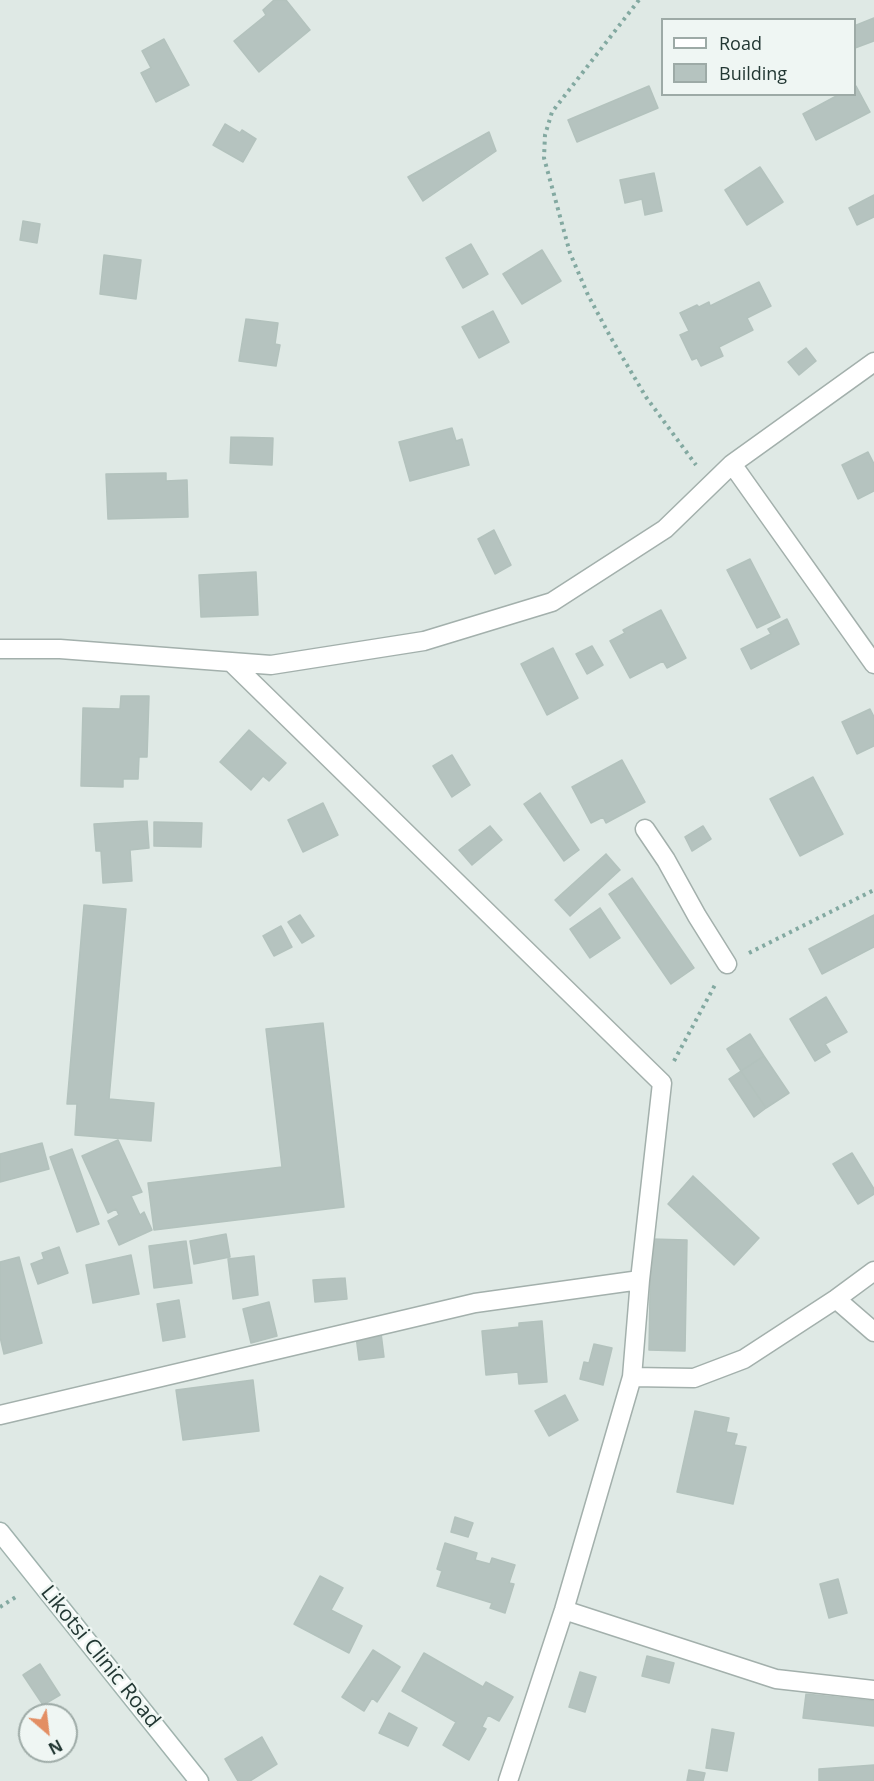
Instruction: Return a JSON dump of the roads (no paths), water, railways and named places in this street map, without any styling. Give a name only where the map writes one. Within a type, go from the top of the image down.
[{"type":"street","points":[[0,649],[60,649],[271,665],[424,641],[552,602],[665,529],[732,464],[874,362]]},
{"type":"street","points":[[732,464],[874,663]]},
{"type":"street","points":[[231,662],[662,1083],[640,1280],[632,1377],[564,1610],[508,1781]]},
{"type":"street","points":[[645,829],[666,860],[727,964]]},
{"type":"street","points":[[632,1377],[694,1378],[744,1359],[836,1299],[874,1271]]},
{"type":"street","points":[[0,1415],[475,1303],[640,1280]]},
{"type":"street","points":[[836,1299],[874,1332]]},
{"type":"street","name":"Likotsi Clinic Road","points":[[0,1532],[199,1781]]},
{"type":"street","points":[[564,1610],[776,1679],[874,1690]]}]
